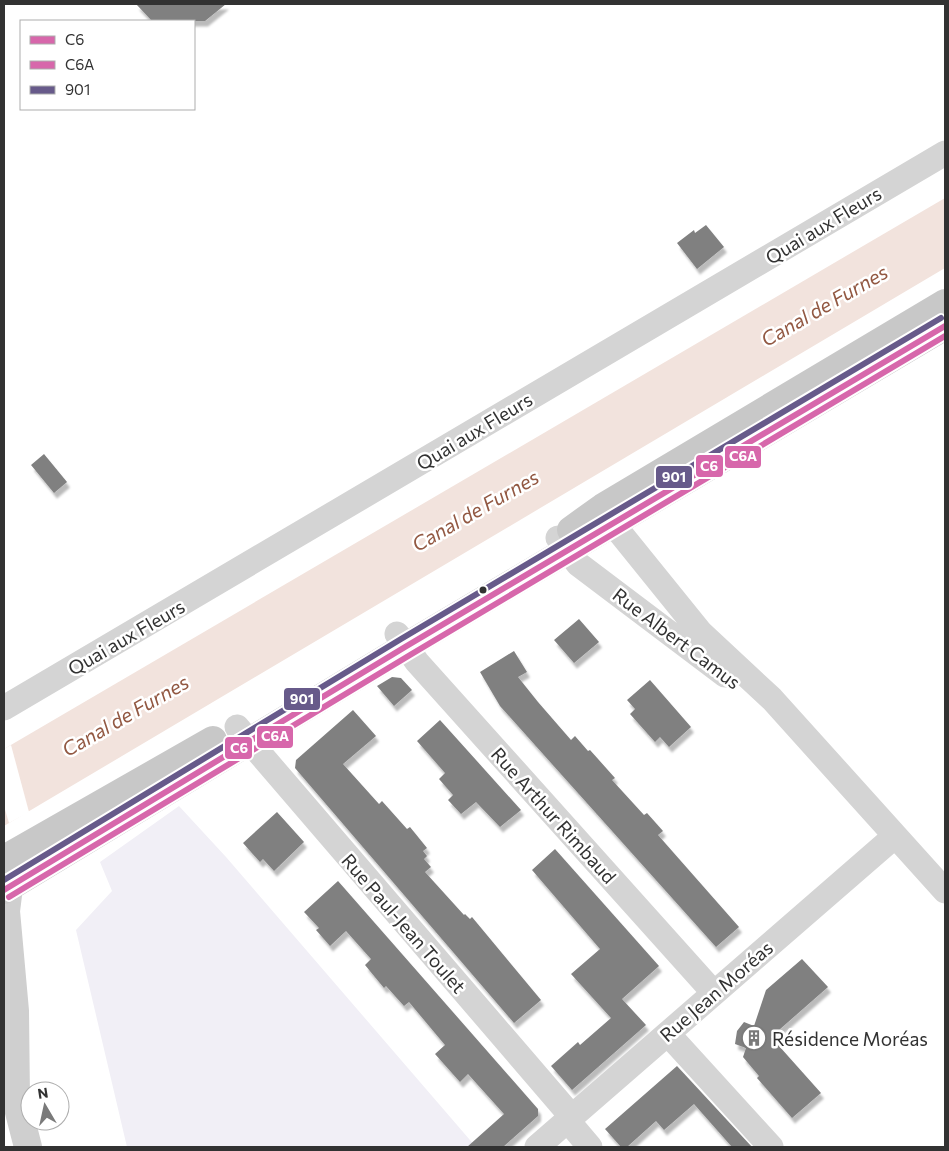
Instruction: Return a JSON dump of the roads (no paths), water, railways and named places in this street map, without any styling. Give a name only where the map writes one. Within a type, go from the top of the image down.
[{"type":"main road","points":[[16,1100],[15,1011],[6,911],[6,888],[242,734],[562,545],[945,303]]},
{"type":"main road","points":[[608,515],[945,326]]},
{"type":"main road","points":[[4,859],[242,734]]},
{"type":"main road","points":[[4,1053],[28,1147]]},
{"type":"street","name":"Quai aux Fleurs","points":[[4,708],[945,153]]},
{"type":"street","name":"Rue Albert Camus","points":[[608,515],[702,633],[772,699],[945,891]]},
{"type":"street","name":"Rue Albert Camus","points":[[562,545],[578,564],[802,732]]},
{"type":"street","name":"Rue Arthur Rimbaud","points":[[401,640],[417,662],[714,993]]},
{"type":"street","name":"Rue Paul-Jean Toulet","points":[[242,734],[570,1119],[590,1147]]},
{"type":"street","name":"Rue Jean Moréas","points":[[537,1147],[895,836]]},
{"type":"street","points":[[668,1034],[771,1147]]},
{"type":"water","name":"Canal de Furnes","points":[[945,198],[945,268],[4,826],[4,749]]},
{"type":"place","name":"Résidence Moréas","points":[[754,1038]]}]
